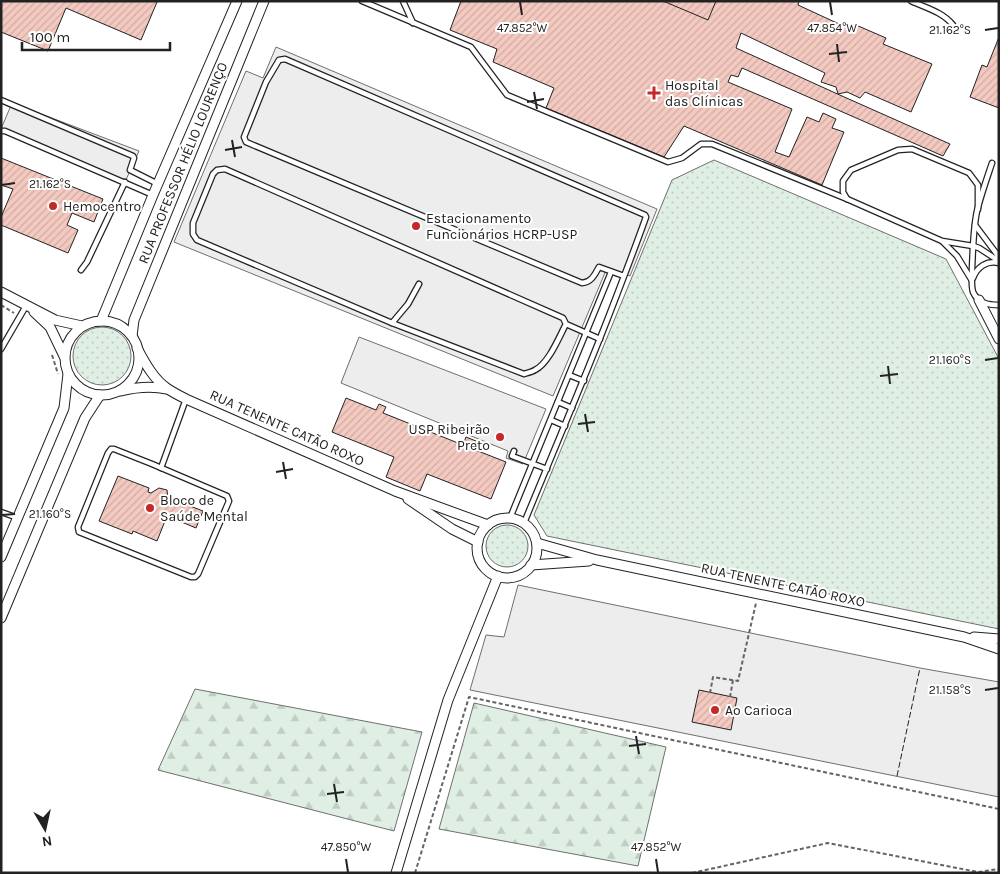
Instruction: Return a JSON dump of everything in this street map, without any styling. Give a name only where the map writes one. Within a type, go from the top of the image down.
[{"type":"street","name":"RUA PROFESSOR HÉLIO LOURENÇO","points":[[102,321],[153,195],[236,1]]},
{"type":"street","name":"RUA PROFESSOR HÉLIO LOURENÇO","points":[[132,336],[134,320],[264,1]]},
{"type":"street","points":[[1,292],[55,320],[82,326],[102,321],[113,323],[123,328],[132,336],[137,348],[138,361],[135,374],[127,385],[116,392],[100,395],[87,392],[76,385],[68,374]]},
{"type":"street","points":[[979,300],[999,339]]},
{"type":"street","points":[[1,557],[64,408],[68,374],[64,356],[50,327],[26,306]]},
{"type":"street","points":[[64,356],[67,344],[73,334],[82,326]]},
{"type":"street","name":"RUA TENENTE CATÃO ROXO","points":[[137,348],[155,377],[168,389],[186,399],[395,491],[488,525]]},
{"type":"street","name":"RUA TENENTE CATÃO ROXO","points":[[116,392],[142,387],[168,389]]},
{"type":"street","points":[[1,618],[85,418],[100,395]]},
{"type":"street","name":"RUA TENENTE CATÃO ROXO","points":[[395,491],[452,529],[478,542]]},
{"type":"street","points":[[510,518],[524,523],[530,529],[537,543],[537,551],[531,565],[525,572],[507,578],[488,571],[481,563],[478,542],[488,525],[494,521],[510,518]]},
{"type":"street","name":"RUA TENENTE CATÃO ROXO","points":[[537,543],[597,560],[964,637],[999,649]]},
{"type":"street","name":"RUA TENENTE CATÃO ROXO","points":[[531,565],[597,560]]},
{"type":"street","points":[[396,873],[448,700],[498,576]]},
{"type":"street","name":"RUA TENENTE CATÃO ROXO","points":[[964,637],[999,638]]},
{"type":"lane","points":[[362,1],[471,47],[507,95],[668,162],[682,158],[701,144],[712,144],[942,241],[973,246],[999,260]]},
{"type":"lane","points":[[403,1],[413,22]]},
{"type":"lane","points":[[912,1],[942,14],[953,25]]},
{"type":"lane","points":[[524,523],[584,381],[639,237],[646,217],[645,214],[285,59],[279,60],[266,82],[244,137],[246,142],[582,283],[592,280],[600,266],[624,276]]},
{"type":"lane","points":[[1,100],[133,156],[130,170],[158,184]]},
{"type":"lane","points":[[1,131],[5,131],[153,195]]},
{"type":"lane","points":[[847,200],[843,192],[843,181],[851,170],[898,150],[912,149],[969,172],[978,185],[978,210]]},
{"type":"lane","points":[[992,163],[975,225],[972,280],[973,291],[979,300],[988,305],[999,305]]},
{"type":"lane","points":[[566,324],[541,366],[534,371],[524,374],[392,323],[197,240],[193,234],[193,223],[213,174],[217,170],[225,170],[563,318],[566,324],[600,340]]},
{"type":"lane","points":[[81,270],[87,262],[125,182]]},
{"type":"lane","points":[[975,225],[999,260]]},
{"type":"lane","points":[[942,241],[957,256],[972,280]]},
{"type":"lane","points":[[972,280],[976,271],[984,264],[999,260]]},
{"type":"lane","points":[[510,518],[611,272]]},
{"type":"lane","points":[[392,323],[408,304],[419,284]]},
{"type":"lane","points":[[1,349],[26,306]]},
{"type":"lane","points":[[569,375],[584,381]]},
{"type":"lane","points":[[161,468],[186,399]]},
{"type":"lane","points":[[558,402],[572,408]]},
{"type":"lane","points":[[551,420],[565,426]]},
{"type":"lane","points":[[111,449],[161,468],[228,498],[198,574],[195,577],[190,577],[79,532],[78,527],[111,449]]},
{"type":"lane","points":[[514,451],[512,456],[546,469]]},
{"type":"lane","points":[[1,512],[18,518]]},
{"type":"path","points":[[1,305],[20,316]]},
{"type":"path","points":[[52,354],[59,379]]},
{"type":"path","points":[[710,693],[713,677],[738,681],[758,594]]},
{"type":"path","points":[[730,697],[733,680]]},
{"type":"path","points":[[415,873],[469,698],[999,809]]},
{"type":"path","points":[[692,873],[828,843],[978,872],[999,869]]},
{"type":"green space","points":[[714,160],[946,259],[999,359],[999,629],[547,536],[534,515],[672,180]]},
{"type":"green space","points":[[96,327],[108,327],[123,335],[131,350],[131,362],[123,377],[108,385],[96,385],[81,377],[73,362],[73,350],[81,335]]},
{"type":"green space","points":[[507,525],[522,531],[528,546],[522,561],[507,567],[492,561],[486,546],[492,531]]},
{"type":"green space","points":[[195,689],[422,732],[394,831],[158,770]]},
{"type":"green space","points":[[474,703],[666,747],[638,866],[439,829]]},
{"type":"shaded area","name":"Estacionamento Funcionários HCRP-USP","points":[[276,47],[657,209],[630,276],[607,268],[553,396],[174,242],[246,71],[263,78]]},
{"type":"shaded area","points":[[12,103],[139,151],[125,182],[1,129]]},
{"type":"shaded area","points":[[359,337],[546,409],[523,464],[506,458],[508,451],[341,383]]},
{"type":"shaded area","points":[[518,585],[920,668],[999,682],[999,797],[470,690],[486,635],[504,637]]},
{"type":"building","points":[[1,1],[157,2],[141,40],[66,8],[48,51],[1,32]]},
{"type":"building","name":"Hospital das Clínicas","points":[[461,1],[799,1],[798,5],[852,30],[856,25],[886,38],[883,44],[932,64],[911,112],[865,92],[860,98],[847,92],[838,94],[836,87],[821,82],[825,73],[741,33],[736,48],[842,96],[950,144],[943,156],[742,68],[738,77],[731,75],[728,82],[792,109],[775,152],[789,157],[807,117],[819,122],[823,113],[836,119],[832,128],[844,132],[822,185],[684,126],[664,157],[546,108],[554,88],[493,62],[497,49],[450,30]]},
{"type":"building","points":[[663,1],[716,1],[708,20]]},
{"type":"building","points":[[999,37],[999,108],[970,97],[982,65],[987,67]]},
{"type":"building","name":"Hemocentro","points":[[1,158],[103,199],[94,222],[72,213],[67,225],[78,230],[68,253],[1,225],[1,217],[13,189],[1,185]]},
{"type":"building","points":[[346,398],[376,410],[379,404],[386,407],[383,413],[463,445],[466,437],[476,441],[473,449],[506,462],[491,499],[427,474],[420,491],[386,477],[394,457],[332,432]]},
{"type":"building","name":"Bloco de Saúde Mental","points":[[118,476],[149,488],[148,492],[151,493],[159,488],[167,490],[168,500],[171,501],[172,499],[203,511],[196,528],[167,516],[157,541],[133,531],[132,534],[99,521]]},
{"type":"building","name":"Ao Carioca","points":[[699,690],[737,698],[731,730],[692,722]]},
{"type":"fence","points":[[897,776],[920,668]]},
{"type":"place","name":"Hospital das Clínicas","points":[[654,93]]},
{"type":"place","name":"Hemocentro","points":[[53,206]]},
{"type":"place","name":"Estacionamento Funcionários HCRP-USP","points":[[416,226]]},
{"type":"place","name":"USP Ribeirão Preto","points":[[500,437]]},
{"type":"place","name":"Bloco de Saúde Mental","points":[[150,508]]},
{"type":"place","name":"Ao Carioca","points":[[715,710]]}]
